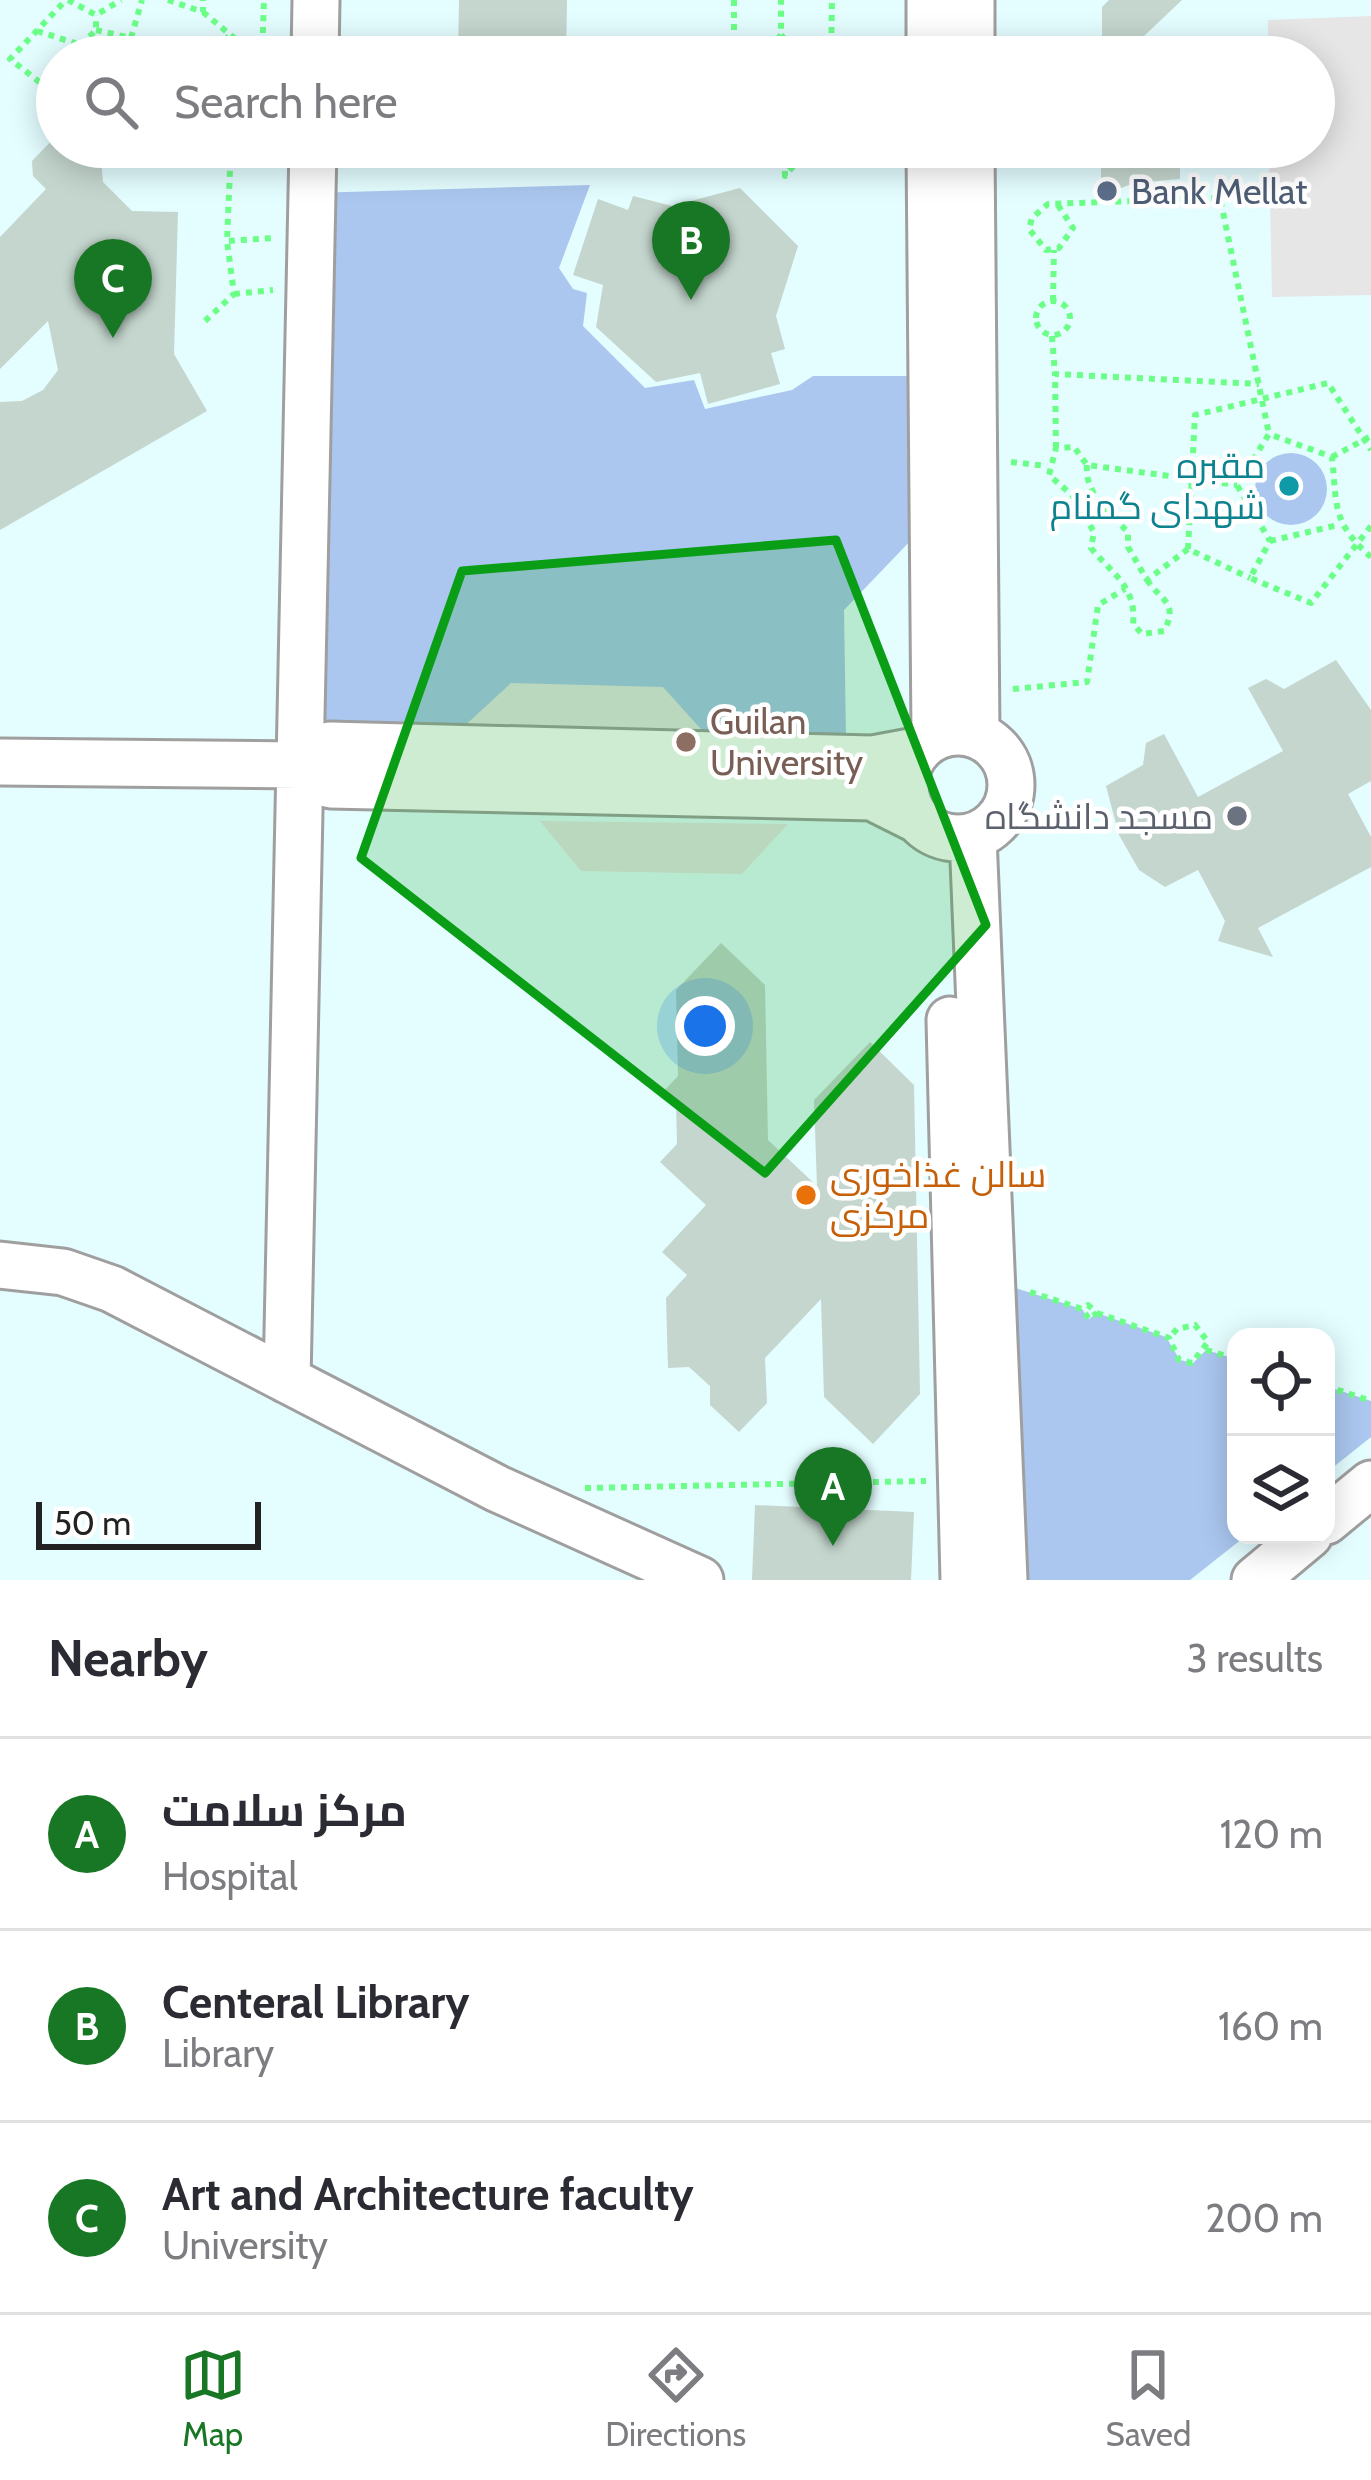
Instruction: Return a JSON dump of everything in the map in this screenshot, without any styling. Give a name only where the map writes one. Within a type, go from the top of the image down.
[{"type":"lane","points":[[315,36],[316,0]]},
{"type":"lane","points":[[930,0],[930,36]]},
{"type":"lane","points":[[971,0],[971,36]]},
{"type":"lane","points":[[287,1380],[312,168]]},
{"type":"lane","points":[[941,168],[971,225]]},
{"type":"lane","points":[[971,168],[942,740],[903,785],[944,831],[1004,1580]]},
{"type":"lane","points":[[0,762],[298,764],[330,745],[872,759],[942,740],[998,750],[1010,770],[1010,800],[994,825],[944,831],[872,796],[329,785],[298,764]]},
{"type":"lane","points":[[944,831],[964,1580]]},
{"type":"lane","points":[[0,1265],[63,1272],[112,1289],[498,1489],[700,1580]]},
{"type":"lane","points":[[1335,1514],[1371,1484]]},
{"type":"lane","points":[[1255,1580],[1299,1544]]},
{"type":"path","points":[[36,79],[10,59],[67,0],[96,14]]},
{"type":"path","points":[[96,14],[121,0]]},
{"type":"path","points":[[132,36],[142,0]]},
{"type":"path","points":[[168,0],[203,12],[230,35]]},
{"type":"path","points":[[203,0],[203,12]]},
{"type":"path","points":[[261,36],[264,0]]},
{"type":"path","points":[[734,0],[734,36]]},
{"type":"path","points":[[781,0],[781,35]]},
{"type":"path","points":[[831,36],[832,0]]},
{"type":"path","points":[[90,36],[96,30],[96,14]]},
{"type":"path","points":[[96,30],[122,36]]},
{"type":"path","points":[[37,31],[53,36]]},
{"type":"path","points":[[230,168],[227,241],[235,294]]},
{"type":"path","points":[[1029,229],[1041,208],[1058,205],[1220,198],[1269,434],[1237,485]]},
{"type":"path","points":[[1029,229],[1036,243],[1054,249],[1068,241],[1073,228],[1058,205]]},
{"type":"path","points":[[971,225],[1029,229]]},
{"type":"path","points":[[227,241],[278,237]]},
{"type":"path","points":[[1052,336],[1067,327],[1070,316],[1053,301],[1054,249]]},
{"type":"path","points":[[205,320],[235,294],[278,290]]},
{"type":"path","points":[[1048,466],[1056,448],[1052,336],[1036,319],[1038,310],[1053,301]]},
{"type":"path","points":[[1055,374],[1259,384]]},
{"type":"path","points":[[1188,549],[1195,415],[1328,383],[1368,438],[1371,450]]},
{"type":"path","points":[[1269,434],[1332,457],[1368,438]]},
{"type":"path","points":[[996,460],[1048,466],[1094,532],[1091,548],[1108,560],[1134,606],[1132,624],[1142,634],[1164,631],[1172,615],[1170,603],[1147,580],[1128,547],[1129,532],[1114,524],[1086,478],[1087,465],[1074,447],[1056,448]]},
{"type":"path","points":[[1332,457],[1338,526],[1371,557]]},
{"type":"path","points":[[1087,465],[1237,485]]},
{"type":"path","points":[[1237,485],[1270,541]]},
{"type":"path","points":[[1250,578],[1270,541],[1338,526]]},
{"type":"path","points":[[1188,549],[1311,603],[1371,526]]},
{"type":"path","points":[[1147,580],[1188,549]]},
{"type":"path","points":[[997,690],[1087,682],[1098,605],[1125,590]]},
{"type":"path","points":[[1028,1291],[1082,1309],[1089,1319],[1097,1313],[1169,1338],[1195,1325],[1208,1342],[1192,1363],[1179,1360],[1169,1338]]},
{"type":"path","points":[[1206,1350],[1227,1356]]},
{"type":"path","points":[[1335,1389],[1371,1401]]},
{"type":"path","points":[[569,1488],[964,1480]]},
{"type":"highlighted area","points":[[836,540],[986,925],[765,1173],[361,858],[462,571]]},
{"type":"shaded area","name":"Guilan University","points":[[0,0],[1371,0],[1371,1580],[0,1580]]},
{"type":"shaded area","points":[[1371,16],[1371,295],[1272,297],[1269,168],[1335,168],[1335,36],[1268,36],[1268,20]]},
{"type":"shaded area","points":[[590,185],[559,268],[573,289],[587,293],[583,326],[645,388],[694,380],[705,409],[792,390],[813,376],[918,376],[916,535],[844,610],[846,739],[459,731],[299,721],[312,193]]},
{"type":"shaded area","points":[[1291,453],[1316,464],[1327,489],[1316,514],[1291,525],[1266,514],[1255,489],[1266,464]]},
{"type":"shaded area","points":[[511,683],[663,687],[709,738],[459,731]]},
{"type":"shaded area","points":[[540,821],[788,824],[742,874],[581,871]]},
{"type":"shaded area","points":[[1009,1286],[1082,1309],[1089,1319],[1097,1313],[1166,1337],[1180,1360],[1193,1363],[1206,1350],[1227,1356],[1227,1544],[1236,1544],[1190,1580],[1024,1580]]},
{"type":"shaded area","points":[[1335,1389],[1371,1401],[1371,1437],[1335,1466]]},
{"type":"building","points":[[459,0],[567,0],[566,36],[458,36]]},
{"type":"building","points":[[1109,0],[1182,0],[1144,36],[1102,36],[1102,7]]},
{"type":"building","points":[[36,157],[36,168],[102,168],[103,182],[132,211],[178,212],[174,354],[207,411],[0,530],[0,402],[22,401],[43,390],[58,370],[48,321],[0,369],[0,237],[46,189],[33,176]]},
{"type":"building","points":[[1101,168],[1180,168],[1180,179],[1134,183],[1101,196]]},
{"type":"building","points":[[740,188],[798,246],[776,316],[785,349],[771,353],[780,384],[708,404],[700,373],[656,382],[596,327],[603,285],[573,275],[598,199],[628,210],[633,196],[672,206]]},
{"type":"building","name":"مسجد دانشگاه","points":[[1336,660],[1371,710],[1371,781],[1348,794],[1371,837],[1371,867],[1258,928],[1273,957],[1218,941],[1225,921],[1198,870],[1165,887],[1139,870],[1119,835],[1106,786],[1143,765],[1146,743],[1164,734],[1198,797],[1283,751],[1248,688],[1266,679],[1284,689]]},
{"type":"building","name":"سالن غذاخوری مرکزی","points":[[721,943],[765,985],[768,1140],[817,1186],[814,1100],[870,1042],[914,1085],[920,1394],[873,1444],[824,1397],[821,1299],[765,1358],[767,1403],[739,1432],[710,1405],[710,1386],[689,1367],[668,1368],[666,1298],[687,1275],[662,1252],[706,1205],[660,1162],[677,1144],[676,1102],[664,1091],[678,1076],[676,990]]},
{"type":"building","points":[[755,1505],[914,1512],[911,1580],[752,1580]]},
{"type":"place","name":"Bank Mellat","points":[[1107,191]]},
{"type":"place","name":"Centeral Library","points":[[691,300]]},
{"type":"place","name":"Art and Architecture faculty","points":[[113,338]]},
{"type":"place","name":"مقبره شهدای گمنام","points":[[1289,486]]},
{"type":"place","name":"Guilan University","points":[[686,742]]},
{"type":"place","name":"مسجد دانشگاه","points":[[1237,816]]},
{"type":"place","name":"سالن غذاخوری مرکزی","points":[[806,1195]]},
{"type":"place","name":"مرکز سلامت","points":[[833,1546]]}]
